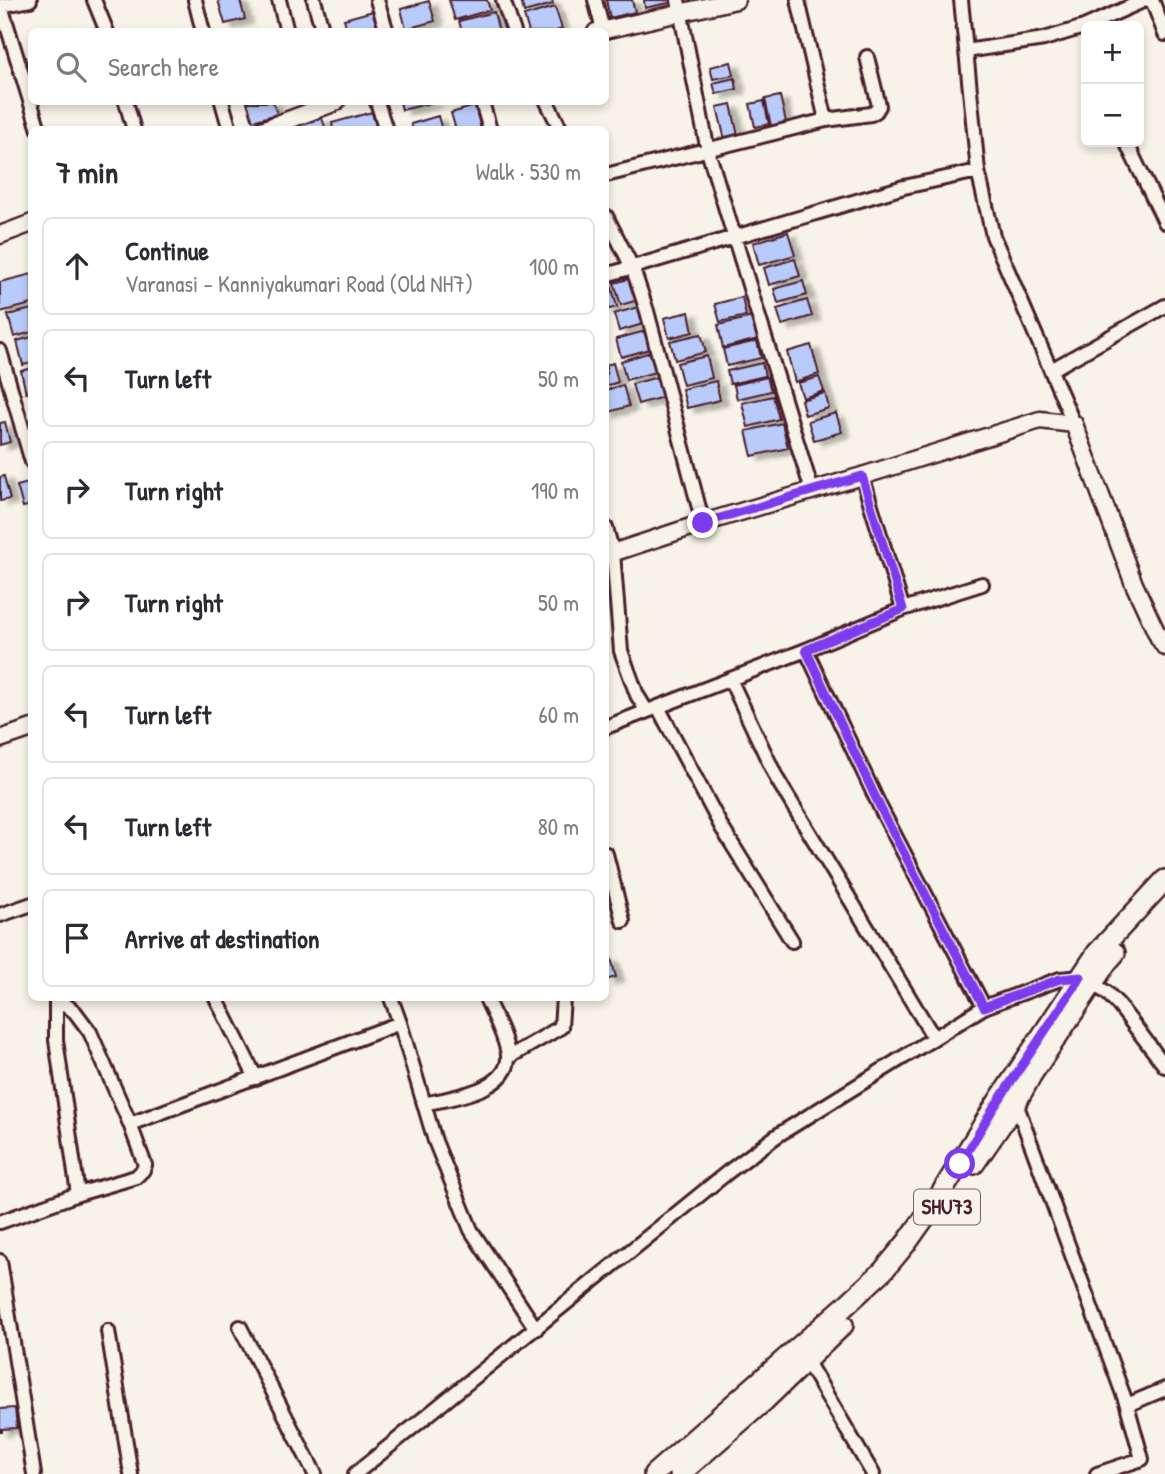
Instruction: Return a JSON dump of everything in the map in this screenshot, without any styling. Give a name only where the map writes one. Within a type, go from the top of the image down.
[{"type":"main road","name":"SHU73","points":[[654,1474],[883,1271],[919,1246],[1016,1102],[1087,980],[1097,953],[1165,880]]},
{"type":"main road","name":"SHU73","points":[[680,1474],[764,1401],[860,1309],[897,1261],[993,1109],[1087,980],[1165,898]]},
{"type":"street","points":[[94,0],[105,28]]},
{"type":"street","points":[[195,0],[202,28]]},
{"type":"street","points":[[279,0],[286,28]]},
{"type":"street","points":[[314,0],[322,28]]},
{"type":"street","points":[[377,0],[386,28]]},
{"type":"street","points":[[503,0],[513,28]]},
{"type":"street","points":[[595,0],[600,28]]},
{"type":"street","points":[[609,28],[680,6],[736,0]]},
{"type":"street","points":[[799,0],[826,120]]},
{"type":"street","points":[[961,0],[978,171],[993,236],[1074,424],[1134,584],[1165,647]]},
{"type":"street","points":[[1103,21],[1144,0]]},
{"type":"street","points":[[1152,0],[1165,34]]},
{"type":"street","points":[[21,1],[0,6],[28,95]]},
{"type":"street","points":[[680,6],[708,150],[812,491]]},
{"type":"street","points":[[966,51],[1081,31]]},
{"type":"street","points":[[609,174],[826,120],[871,114],[879,106],[867,57]]},
{"type":"street","points":[[31,105],[38,126]]},
{"type":"street","points":[[127,105],[133,126]]},
{"type":"street","points":[[223,105],[229,126]]},
{"type":"street","points":[[378,105],[385,126]]},
{"type":"street","points":[[483,105],[489,126]]},
{"type":"street","points":[[548,105],[559,126]]},
{"type":"street","points":[[268,126],[308,106]]},
{"type":"street","points":[[1128,147],[1165,222]]},
{"type":"street","points":[[609,274],[904,187],[978,171]]},
{"type":"street","points":[[609,222],[633,269],[703,523]]},
{"type":"street","points":[[0,235],[28,224]]},
{"type":"street","points":[[1051,370],[1165,306]]},
{"type":"street","points":[[0,351],[27,433]]},
{"type":"street","points":[[792,941],[652,708],[637,695],[621,651],[609,554],[1040,420],[1074,424]]},
{"type":"street","points":[[862,476],[903,609]]},
{"type":"street","points":[[609,725],[806,650],[903,609],[982,584]]},
{"type":"street","points":[[806,650],[881,809],[984,1007]]},
{"type":"street","points":[[730,679],[777,779],[934,1038]]},
{"type":"street","points":[[0,739],[28,729]]},
{"type":"street","points":[[609,866],[623,921]]},
{"type":"street","points":[[0,914],[28,905]]},
{"type":"street","points":[[355,1474],[728,1172],[778,1135],[984,1007],[1060,979],[1087,980],[1117,1003],[1165,1066]]},
{"type":"street","points":[[56,1001],[56,1040],[78,1194]]},
{"type":"street","points":[[0,1222],[136,1177],[145,1165],[90,1032],[75,1012],[60,1001]]},
{"type":"street","points":[[218,1001],[256,1078]]},
{"type":"street","points":[[392,1001],[435,1141],[471,1230],[536,1329]]},
{"type":"street","points":[[424,1104],[482,1090],[503,1072],[509,1057],[487,1001]]},
{"type":"street","points":[[509,1057],[561,1027],[563,1001]]},
{"type":"street","points":[[130,1124],[400,1023]]},
{"type":"street","points":[[1016,1102],[1128,1405],[1142,1459],[1097,1474]]},
{"type":"street","points":[[0,1261],[34,1474]]},
{"type":"street","points":[[240,1327],[315,1474]]},
{"type":"street","points":[[108,1331],[131,1474]]},
{"type":"street","points":[[806,1360],[873,1474]]},
{"type":"street","points":[[1128,1405],[1165,1389]]},
{"type":"building","points":[[218,0],[240,0],[245,19],[225,24]]},
{"type":"building","points":[[449,0],[487,0],[490,10],[455,20]]},
{"type":"building","points":[[521,0],[552,0],[553,4],[524,12]]},
{"type":"building","points":[[606,0],[632,0],[635,12],[610,18]]},
{"type":"building","points":[[644,0],[673,0],[673,2],[645,8]]},
{"type":"building","points":[[429,1],[435,21],[406,28],[401,9]]},
{"type":"building","points":[[555,7],[562,28],[528,28],[524,16]]},
{"type":"building","points":[[373,11],[378,28],[347,28],[344,19]]},
{"type":"building","points":[[494,12],[498,28],[461,28],[459,21]]},
{"type":"building","points":[[731,62],[734,75],[713,79],[710,67]]},
{"type":"building","points":[[735,78],[737,89],[716,94],[713,83]]},
{"type":"building","points":[[780,96],[786,122],[771,126],[765,99]]},
{"type":"building","points":[[764,101],[769,124],[755,127],[750,104]]},
{"type":"building","points":[[731,104],[738,136],[725,140],[717,107]]},
{"type":"building","points":[[248,105],[274,105],[277,114],[253,121]]},
{"type":"building","points":[[401,105],[423,105],[402,110]]},
{"type":"building","points":[[475,106],[480,126],[455,126],[451,113]]},
{"type":"building","points":[[372,112],[376,126],[332,126],[332,123]]},
{"type":"building","points":[[438,116],[441,126],[412,126],[411,124]]},
{"type":"building","points":[[322,118],[325,126],[293,126]]},
{"type":"building","points":[[788,232],[795,255],[759,265],[753,243]]},
{"type":"building","points":[[795,259],[800,276],[769,285],[764,268]]},
{"type":"building","points":[[28,275],[28,305],[0,312],[0,282]]},
{"type":"building","points":[[632,278],[638,300],[621,305],[614,283]]},
{"type":"building","points":[[609,281],[617,307],[609,309]]},
{"type":"building","points":[[803,281],[807,295],[778,303],[774,289]]},
{"type":"building","points":[[742,297],[746,316],[720,322],[715,304]]},
{"type":"building","points":[[807,300],[812,316],[782,325],[777,309]]},
{"type":"building","points":[[638,307],[643,324],[619,331],[614,314]]},
{"type":"building","points":[[28,310],[28,333],[14,337],[8,315]]},
{"type":"building","points":[[689,312],[693,332],[669,338],[664,318]]},
{"type":"building","points":[[753,317],[758,339],[723,348],[718,325]]},
{"type":"building","points":[[649,330],[654,348],[621,357],[616,339]]},
{"type":"building","points":[[701,334],[706,352],[675,360],[670,341]]},
{"type":"building","points":[[28,338],[28,364],[23,365],[17,341]]},
{"type":"building","points":[[757,341],[761,358],[727,366],[723,349]]},
{"type":"building","points":[[811,345],[819,374],[795,382],[787,352]]},
{"type":"building","points":[[654,351],[659,371],[626,380],[621,361]]},
{"type":"building","points":[[707,356],[712,378],[683,385],[677,363]]},
{"type":"building","points":[[613,363],[618,382],[609,385],[609,364]]},
{"type":"building","points":[[762,363],[765,376],[730,384],[727,371]]},
{"type":"building","points":[[28,369],[28,393],[26,393],[21,371]]},
{"type":"building","points":[[661,376],[667,396],[638,404],[632,384]]},
{"type":"building","points":[[767,377],[771,391],[737,399],[734,385]]},
{"type":"building","points":[[819,377],[824,391],[803,398],[798,383]]},
{"type":"building","points":[[716,381],[720,400],[687,408],[682,389]]},
{"type":"building","points":[[623,385],[629,406],[609,412],[609,389]]},
{"type":"building","points":[[825,393],[829,408],[805,415],[801,400]]},
{"type":"building","points":[[773,396],[779,419],[748,427],[742,403]]},
{"type":"building","points":[[836,413],[842,432],[814,440],[808,421]]},
{"type":"building","points":[[5,422],[10,442],[0,445],[0,423]]},
{"type":"building","points":[[782,423],[788,448],[752,456],[746,431]]},
{"type":"building","points":[[4,476],[10,499],[0,501],[0,477]]},
{"type":"building","points":[[28,483],[28,506],[23,507],[17,486]]},
{"type":"building","points":[[609,958],[616,977],[609,979]]},
{"type":"building","points":[[15,1408],[17,1428],[2,1429],[0,1432],[0,1409]]},
{"type":"route","points":[[703,523],[862,476],[903,609],[806,650],[881,809],[984,1007],[1060,979],[1081,977],[993,1109],[960,1164]]}]
